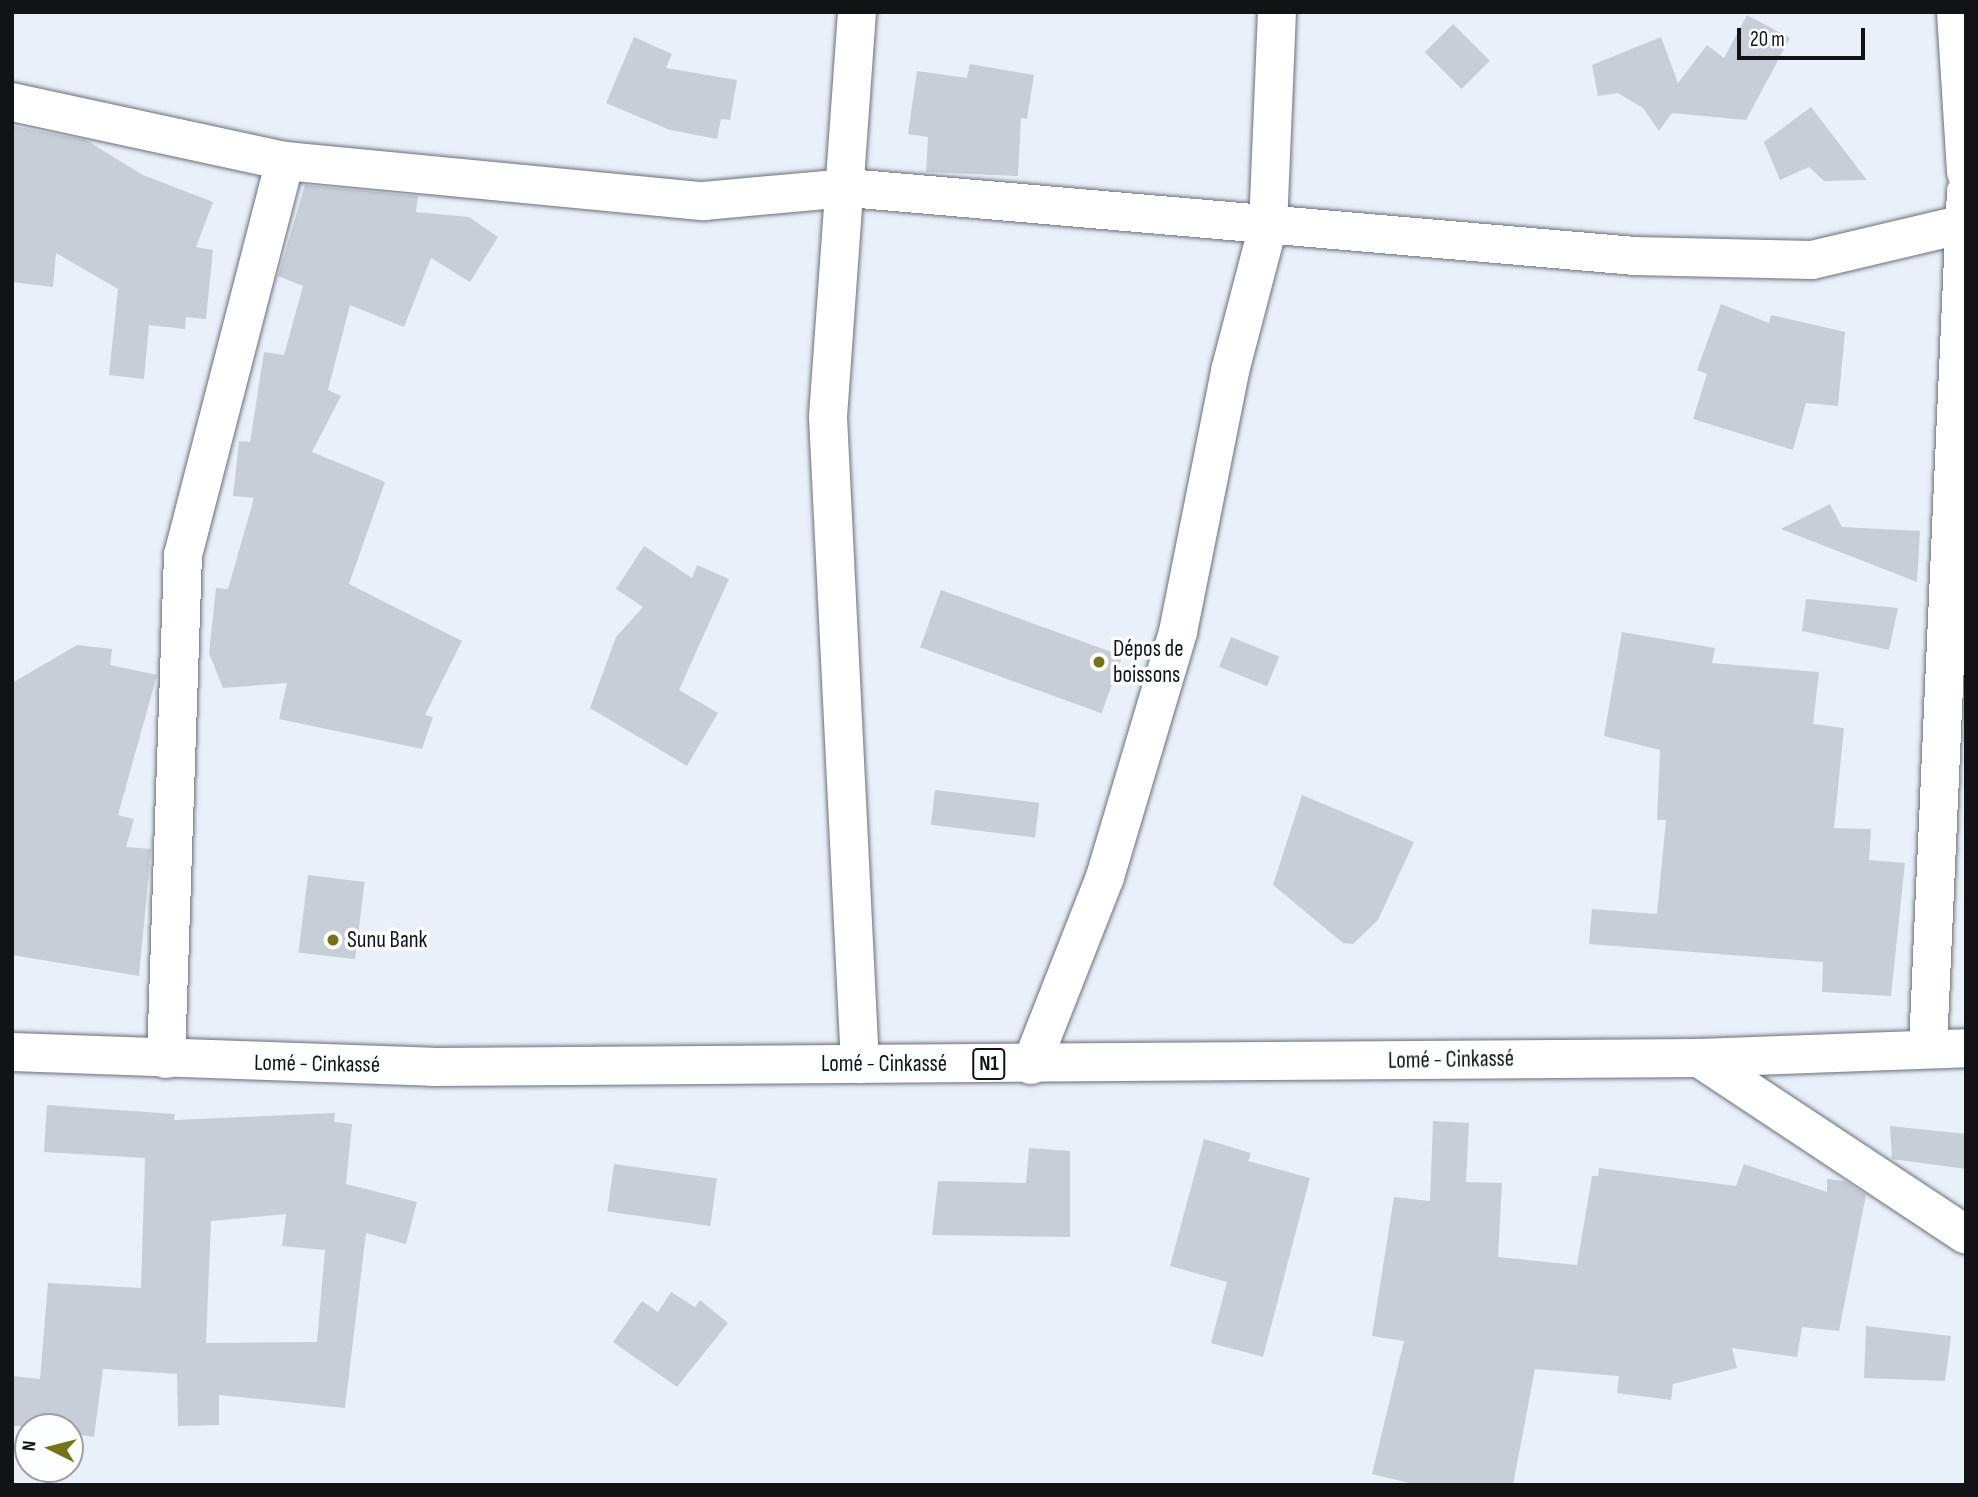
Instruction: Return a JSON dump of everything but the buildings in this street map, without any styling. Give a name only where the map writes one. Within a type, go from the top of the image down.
[{"type":"main road","points":[[857,12],[848,188],[828,417],[860,1064]]},
{"type":"main road","points":[[1031,1065],[1105,877],[1178,632],[1230,371],[1268,226],[1277,12]]},
{"type":"main road","points":[[1956,12],[1966,173]]},
{"type":"main road","points":[[12,103],[285,161],[704,201],[848,188],[1634,256],[1812,260],[1963,209],[1927,1047]]},
{"type":"main road","points":[[166,1059],[183,555],[285,161]]},
{"type":"main road","name":"Lomé - Cinkassé","points":[[12,1052],[432,1067],[1031,1065],[1699,1058],[1927,1047],[1966,1048]]},
{"type":"main road","points":[[1699,1058],[1966,1235]]},
{"type":"place","name":"Dépos de boissons","points":[[1099,662]]},
{"type":"place","name":"Sunu Bank","points":[[333,940]]}]
